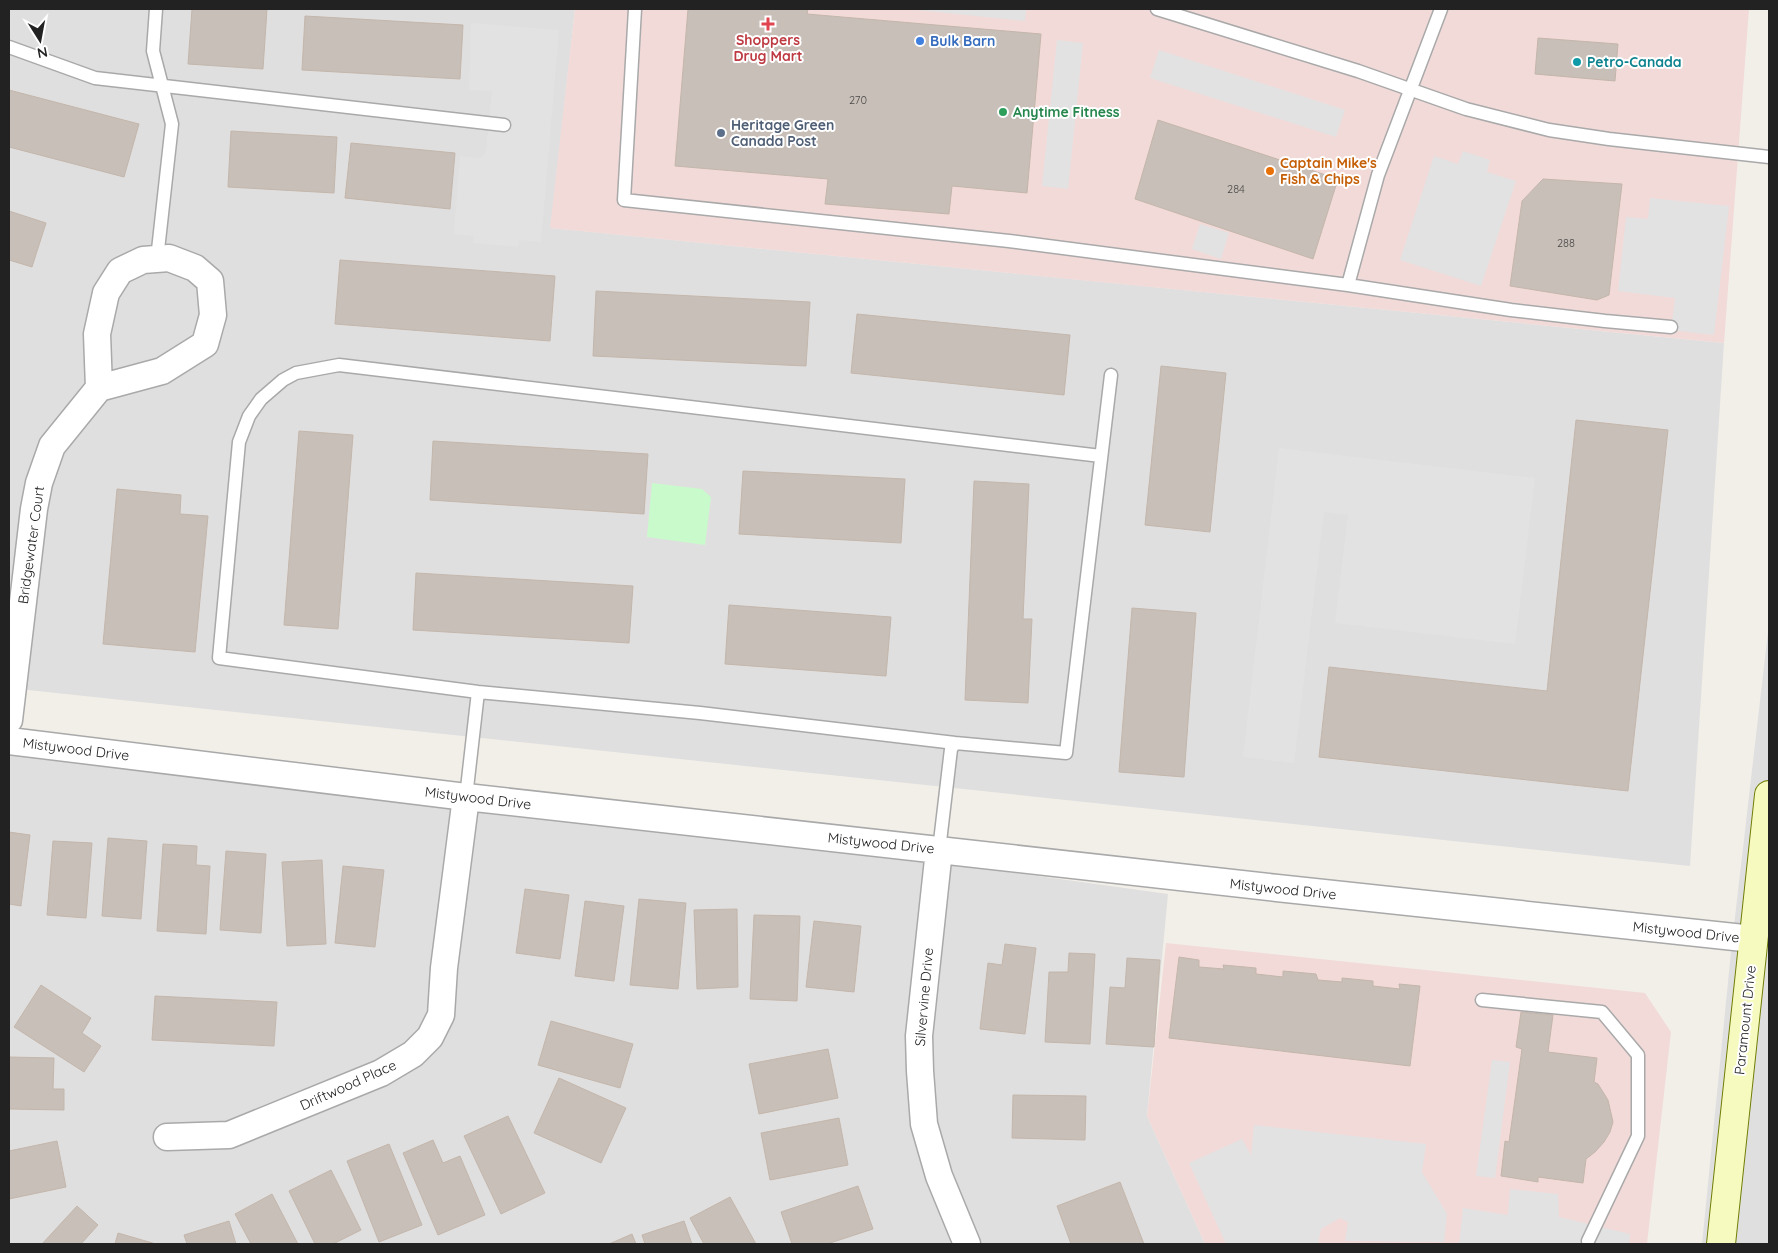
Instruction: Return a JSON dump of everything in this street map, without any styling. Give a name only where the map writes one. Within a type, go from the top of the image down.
[{"type":"street","points":[[169,258],[195,268],[210,281],[213,315],[205,344],[162,371],[99,388],[97,334],[106,293],[120,271],[143,260],[169,258]]},
{"type":"street","name":"Bridgewater Court","points":[[9,720],[34,509],[39,483],[52,446],[99,388]]},
{"type":"street","name":"Mistywood Drive","points":[[9,741],[466,797],[1753,939]]},
{"type":"street","name":"Paramount Drive","points":[[1721,1244],[1769,795]]},
{"type":"street","name":"Driftwood Place","points":[[167,1137],[229,1135],[381,1073],[413,1054],[430,1037],[440,1015],[444,968],[466,797]]},
{"type":"street","name":"Silvervine Drive","points":[[940,850],[919,1036],[920,1071],[924,1124],[939,1176],[968,1244]]},
{"type":"lane","points":[[156,9],[153,51],[172,124],[157,259]]},
{"type":"lane","points":[[635,9],[624,200],[1009,241],[1348,285],[1511,310],[1671,327]]},
{"type":"lane","points":[[1157,9],[1340,65],[1466,109],[1549,130],[1609,139],[1769,157]]},
{"type":"lane","points":[[1348,285],[1378,175],[1441,9]]},
{"type":"lane","points":[[9,46],[95,78],[504,124]]},
{"type":"lane","points":[[1101,456],[339,365],[296,373],[282,380],[261,399],[249,416],[239,442],[219,658],[478,692],[700,713],[955,744],[1066,753],[1111,375]]},
{"type":"lane","points":[[466,797],[478,692]]},
{"type":"lane","name":"Silvervine Drive","points":[[940,850],[951,749],[955,744]]},
{"type":"lane","points":[[1482,1000],[1602,1012],[1638,1055],[1638,1136],[1588,1241]]},
{"type":"shaded area","points":[[9,9],[575,9],[551,228],[1724,343],[1690,866],[9,688]]},
{"type":"shaded area","points":[[575,9],[1749,9],[1724,343],[550,228]]},
{"type":"shaded area","points":[[907,9],[1026,9],[1025,21]]},
{"type":"shaded area","points":[[471,23],[559,30],[541,242],[519,240],[518,247],[473,243],[474,236],[454,234],[460,156],[480,158],[486,153],[492,91],[469,90]]},
{"type":"shaded area","points":[[1057,40],[1083,43],[1068,189],[1042,186]]},
{"type":"shaded area","points":[[1159,50],[1345,110],[1336,137],[1150,78]]},
{"type":"shaded area","points":[[1463,151],[1490,160],[1487,172],[1516,181],[1481,286],[1400,260],[1434,156],[1458,164]]},
{"type":"shaded area","points":[[1650,198],[1729,206],[1714,335],[1671,330],[1675,298],[1618,291],[1626,217],[1648,219]]},
{"type":"shaded area","points":[[1200,224],[1229,233],[1221,259],[1192,249]]},
{"type":"shaded area","points":[[1279,448],[1535,478],[1515,644],[1335,623],[1348,515],[1324,512],[1294,763],[1243,757]]},
{"type":"shaded area","points":[[1769,623],[1769,1244],[1702,1244],[1731,952]]},
{"type":"shaded area","points":[[9,745],[935,862],[1168,894],[1147,1116],[1205,1244],[9,1244]]},
{"type":"shaded area","points":[[1166,943],[1645,993],[1671,1032],[1647,1244],[1205,1244],[1147,1116]]},
{"type":"shaded area","points":[[1492,1060],[1510,1062],[1495,1178],[1476,1176]]},
{"type":"shaded area","points":[[1254,1125],[1426,1144],[1422,1172],[1447,1214],[1444,1242],[1345,1241],[1348,1222],[1340,1218],[1321,1229],[1318,1244],[1226,1244],[1189,1163],[1242,1139],[1251,1155]]},
{"type":"shaded area","points":[[1510,1189],[1558,1194],[1559,1217],[1630,1234],[1629,1244],[1459,1244],[1463,1208],[1508,1215]]},
{"type":"green space","points":[[652,483],[702,489],[711,497],[705,545],[647,537]]},
{"type":"building","points":[[192,9],[267,9],[263,69],[188,64]]},
{"type":"building","points":[[688,9],[808,9],[807,14],[1041,34],[1027,193],[952,186],[949,214],[825,204],[828,179],[675,166]]},
{"type":"building","points":[[305,16],[463,25],[460,79],[302,70]]},
{"type":"building","name":"Petro-Canada","points":[[1538,38],[1618,44],[1615,81],[1535,74]]},
{"type":"building","points":[[9,90],[139,124],[124,177],[9,147]]},
{"type":"building","points":[[1158,120],[1338,179],[1313,259],[1135,199]]},
{"type":"building","points":[[231,131],[337,137],[334,193],[228,187]]},
{"type":"building","points":[[351,143],[455,153],[450,209],[345,198]]},
{"type":"building","points":[[1543,179],[1622,184],[1609,295],[1597,300],[1510,286],[1522,201]]},
{"type":"building","points":[[9,211],[46,223],[32,267],[9,260]]},
{"type":"building","points":[[340,260],[555,276],[550,341],[335,324]]},
{"type":"building","points":[[596,291],[810,302],[806,366],[593,356]]},
{"type":"building","points":[[857,314],[1070,335],[1064,395],[851,373]]},
{"type":"building","points":[[1161,366],[1226,373],[1210,532],[1145,525]]},
{"type":"building","points":[[1576,420],[1668,430],[1628,791],[1319,757],[1329,667],[1547,691]]},
{"type":"building","points":[[299,431],[353,435],[338,629],[284,625]]},
{"type":"building","points":[[433,441],[648,454],[644,514],[430,500]]},
{"type":"building","points":[[743,471],[905,479],[901,543],[739,534]]},
{"type":"building","points":[[974,481],[1029,484],[1023,619],[1032,619],[1028,703],[965,700]]},
{"type":"building","points":[[117,489],[181,495],[180,514],[208,516],[195,652],[103,644]]},
{"type":"building","points":[[416,573],[633,586],[629,643],[413,630]]},
{"type":"building","points":[[729,605],[891,617],[886,676],[725,664]]},
{"type":"building","points":[[1132,608],[1196,613],[1184,777],[1119,772]]},
{"type":"building","points":[[9,832],[30,835],[21,906],[9,904]]},
{"type":"building","points":[[108,838],[147,841],[141,919],[102,916]]},
{"type":"building","points":[[53,841],[92,843],[86,918],[47,915]]},
{"type":"building","points":[[163,844],[197,846],[196,865],[210,866],[206,934],[157,931]]},
{"type":"building","points":[[226,851],[266,854],[261,933],[220,930]]},
{"type":"building","points":[[322,860],[326,944],[287,946],[282,862]]},
{"type":"building","points":[[343,866],[384,870],[375,947],[335,943]]},
{"type":"building","points":[[525,889],[569,895],[560,959],[516,953]]},
{"type":"building","points":[[639,899],[686,903],[678,989],[630,985]]},
{"type":"building","points":[[585,901],[624,906],[614,981],[575,976]]},
{"type":"building","points":[[737,909],[738,987],[697,989],[694,910]]},
{"type":"building","points":[[754,915],[800,916],[797,1001],[750,999]]},
{"type":"building","points":[[814,921],[861,926],[854,992],[806,987]]},
{"type":"building","points":[[1005,944],[1036,948],[1025,1034],[980,1029],[988,963],[1002,965]]},
{"type":"building","points":[[1069,953],[1095,954],[1090,1044],[1045,1042],[1049,972],[1068,972]]},
{"type":"building","points":[[1179,957],[1199,960],[1199,967],[1224,969],[1223,965],[1256,968],[1256,974],[1283,977],[1283,971],[1316,974],[1318,980],[1342,982],[1342,978],[1373,981],[1373,986],[1400,989],[1399,984],[1420,986],[1410,1066],[1169,1038]]},
{"type":"building","points":[[1127,958],[1160,960],[1154,1047],[1106,1044],[1110,987],[1125,988]]},
{"type":"building","points":[[41,985],[91,1018],[82,1033],[101,1046],[84,1072],[14,1027]]},
{"type":"building","points":[[155,996],[277,1002],[274,1046],[152,1040]]},
{"type":"building","points":[[1521,1012],[1553,1015],[1548,1052],[1597,1058],[1594,1082],[1598,1084],[1608,1100],[1613,1122],[1604,1142],[1586,1159],[1583,1183],[1538,1177],[1538,1182],[1501,1176],[1505,1141],[1509,1142],[1522,1049],[1516,1047]]},
{"type":"building","points":[[551,1021],[633,1044],[620,1088],[538,1065]]},
{"type":"building","points":[[828,1049],[838,1098],[759,1114],[749,1064]]},
{"type":"building","points":[[9,1057],[54,1058],[53,1089],[64,1089],[64,1110],[9,1109]]},
{"type":"building","points":[[559,1078],[626,1108],[601,1163],[534,1133]]},
{"type":"building","points":[[1013,1095],[1086,1096],[1085,1140],[1012,1138]]},
{"type":"building","points":[[508,1116],[545,1193],[501,1214],[464,1136]]},
{"type":"building","points":[[839,1118],[848,1165],[770,1180],[761,1133]]},
{"type":"building","points":[[433,1140],[443,1163],[460,1156],[485,1215],[438,1235],[403,1153]]},
{"type":"building","points":[[57,1141],[66,1187],[9,1199],[9,1151]]},
{"type":"building","points":[[389,1144],[422,1225],[379,1242],[347,1161]]},
{"type":"building","points":[[331,1170],[361,1230],[333,1244],[315,1244],[289,1191]]},
{"type":"building","points":[[1120,1182],[1144,1244],[1071,1244],[1057,1206]]},
{"type":"building","points":[[858,1186],[873,1229],[827,1244],[792,1244],[781,1212]]},
{"type":"building","points":[[272,1194],[298,1244],[251,1244],[235,1214]]},
{"type":"building","points":[[730,1197],[756,1244],[704,1244],[690,1218]]},
{"type":"building","points":[[77,1206],[98,1225],[81,1244],[42,1244]]},
{"type":"building","points":[[229,1221],[236,1244],[187,1244],[184,1235]]},
{"type":"building","points":[[684,1221],[692,1244],[645,1244],[642,1235]]},
{"type":"building","points":[[118,1233],[156,1244],[115,1244]]},
{"type":"building","points":[[632,1234],[636,1244],[609,1244]]},
{"type":"place","name":"Shoppers Drug Mart","points":[[768,24]]},
{"type":"place","name":"Bulk Barn","points":[[920,41]]},
{"type":"place","name":"Petro-Canada","points":[[1577,62]]},
{"type":"place","name":"Anytime Fitness","points":[[1003,112]]},
{"type":"place","name":"Heritage Green Canada Post","points":[[721,133]]},
{"type":"place","name":"Captain Mike's Fish & Chips","points":[[1270,171]]}]
